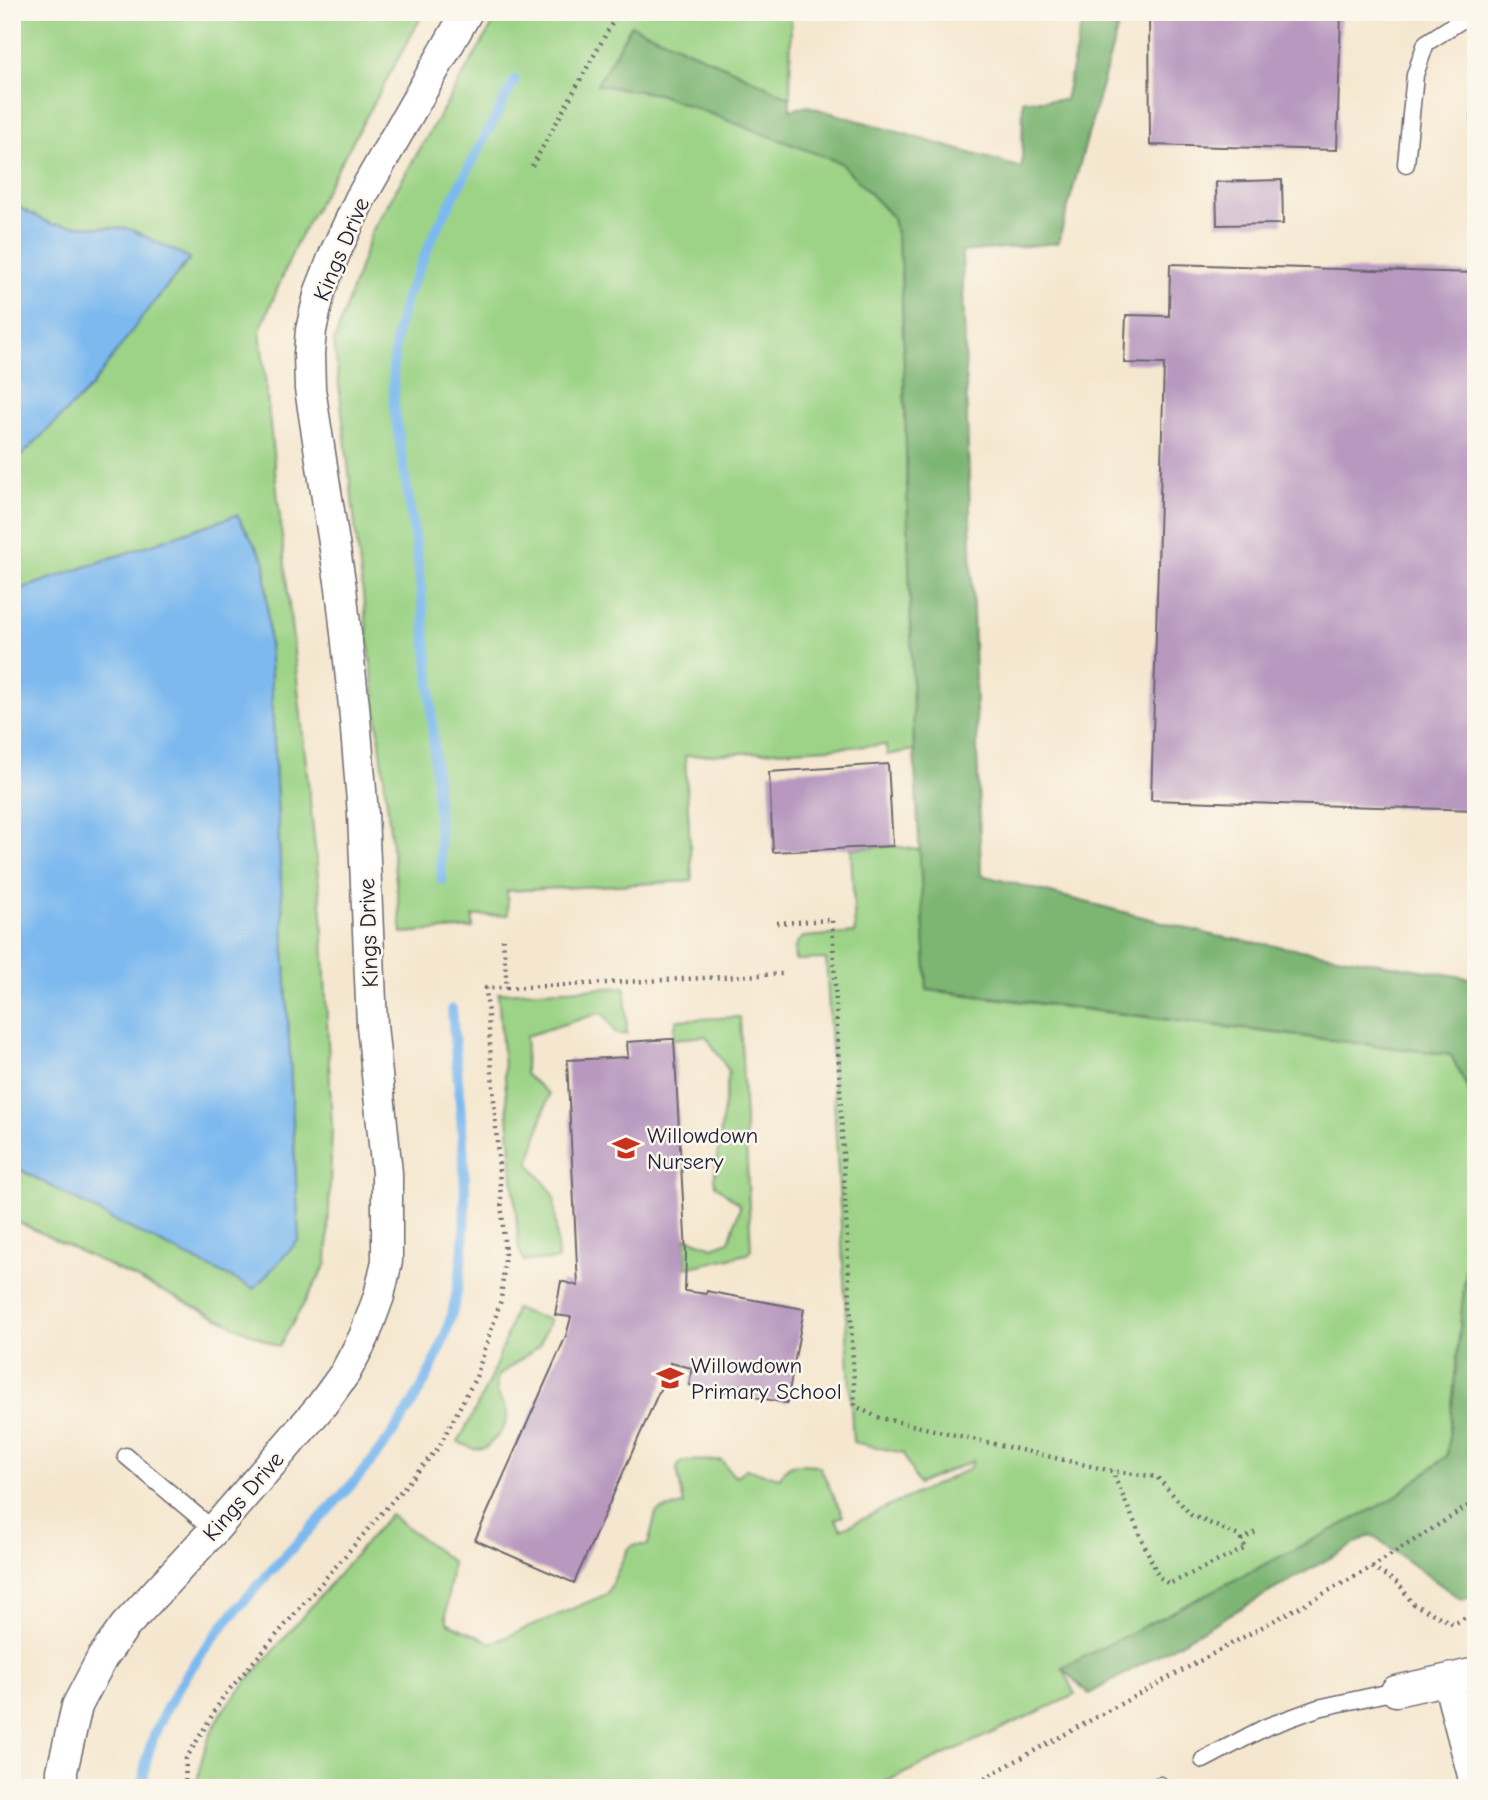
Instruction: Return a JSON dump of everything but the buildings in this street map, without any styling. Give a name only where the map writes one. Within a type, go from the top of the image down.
[{"type":"street","name":"Kings Drive","points":[[62,1788],[62,1771],[77,1706],[97,1667],[125,1626],[214,1530],[321,1406],[345,1373],[364,1337],[379,1296],[387,1261],[387,1173],[372,1025],[363,814],[354,706],[341,588],[310,389],[309,354],[311,330],[320,291],[335,253],[360,200],[467,12]]},
{"type":"street","points":[[1396,1691],[1462,1677],[1476,1787]]},
{"type":"lane","points":[[1406,164],[1415,75],[1426,43],[1474,12]]},
{"type":"lane","points":[[126,1456],[214,1530]]},
{"type":"lane","points":[[1203,1760],[1266,1727],[1318,1708],[1396,1691]]},
{"type":"path","points":[[532,166],[621,12]]},
{"type":"path","points":[[777,923],[832,920],[855,1406],[877,1417],[1112,1471],[1157,1477],[1191,1515],[1239,1536],[1246,1548],[1169,1584],[1158,1576],[1112,1471]]},
{"type":"path","points":[[503,939],[507,988]]},
{"type":"path","points":[[185,1788],[186,1759],[223,1697],[438,1448],[476,1377],[501,1300],[505,1255],[486,988],[782,974]]},
{"type":"path","points":[[966,1788],[1372,1567],[1476,1501]]},
{"type":"path","points":[[1241,1540],[1256,1532]]},
{"type":"path","points":[[1372,1567],[1399,1584],[1413,1604],[1454,1624],[1476,1611]]},
{"type":"green space","points":[[12,12],[424,12],[297,242],[260,330],[322,914],[332,1127],[327,1263],[279,1347],[12,1219],[12,1165],[115,1221],[299,1240],[265,562],[237,515],[12,592],[12,465],[190,259],[130,229],[51,224],[12,204]]},
{"type":"green space","points":[[500,12],[791,12],[790,98],[731,69],[597,84],[658,94],[841,163],[893,218],[901,261],[914,750],[887,755],[886,745],[685,756],[692,881],[507,891],[508,915],[473,916],[473,928],[402,933],[334,342],[372,231]]},
{"type":"green space","points":[[1084,12],[1122,12],[1058,243],[962,252],[981,875],[1216,936],[1476,979],[1476,1106],[1451,1055],[927,989],[914,750],[901,261],[893,218],[841,163],[658,94],[597,85],[631,25],[790,98],[790,110],[808,106],[1022,168],[1023,100],[1065,100]]},
{"type":"green space","points":[[893,846],[920,850],[927,990],[1451,1055],[1476,1106],[1476,1168],[1447,1456],[1391,1500],[1063,1668],[1075,1695],[872,1788],[197,1788],[206,1745],[226,1706],[390,1514],[452,1562],[446,1616],[448,1623],[492,1643],[607,1594],[628,1549],[634,1545],[648,1545],[656,1513],[684,1505],[677,1469],[683,1461],[721,1460],[735,1477],[746,1469],[780,1478],[791,1466],[816,1465],[820,1467],[843,1516],[836,1519],[841,1529],[969,1469],[973,1461],[918,1484],[903,1453],[853,1442],[826,959],[795,960],[795,950],[798,941],[804,937],[855,933],[851,849]]},
{"type":"green space","points":[[625,987],[627,1034],[616,1034],[605,1015],[600,1013],[526,1036],[525,1074],[549,1094],[529,1163],[554,1195],[558,1260],[524,1261],[519,1249],[498,993]]},
{"type":"green space","points":[[740,1017],[751,1249],[747,1254],[686,1268],[685,1237],[713,1247],[729,1241],[740,1207],[715,1185],[714,1179],[729,1071],[706,1036],[674,1039],[674,1026],[676,1020]]},
{"type":"green space","points":[[1476,1168],[1476,1594],[1462,1600],[1371,1535],[1089,1694],[1062,1668],[1391,1500],[1447,1456]]},
{"type":"green space","points":[[515,1309],[550,1320],[539,1346],[498,1376],[496,1386],[507,1415],[505,1424],[485,1448],[474,1449],[458,1442],[491,1377]]},
{"type":"water","points":[[12,204],[51,224],[130,229],[190,258],[142,317],[91,387],[12,465]]},
{"type":"water","points":[[237,515],[265,562],[299,1240],[254,1289],[115,1221],[12,1165],[12,592]]},
{"type":"waterway","points":[[442,880],[429,668],[418,561],[394,405],[393,366],[397,331],[406,298],[435,232],[515,80]]},
{"type":"waterway","points":[[143,1788],[150,1748],[168,1706],[195,1663],[227,1621],[373,1459],[399,1425],[440,1350],[457,1292],[465,1212],[462,1130],[452,1009]]},
{"type":"place","name":"Willowdown Nursery","points":[[626,1148]]},
{"type":"place","name":"Willowdown Primary School","points":[[670,1378]]}]
